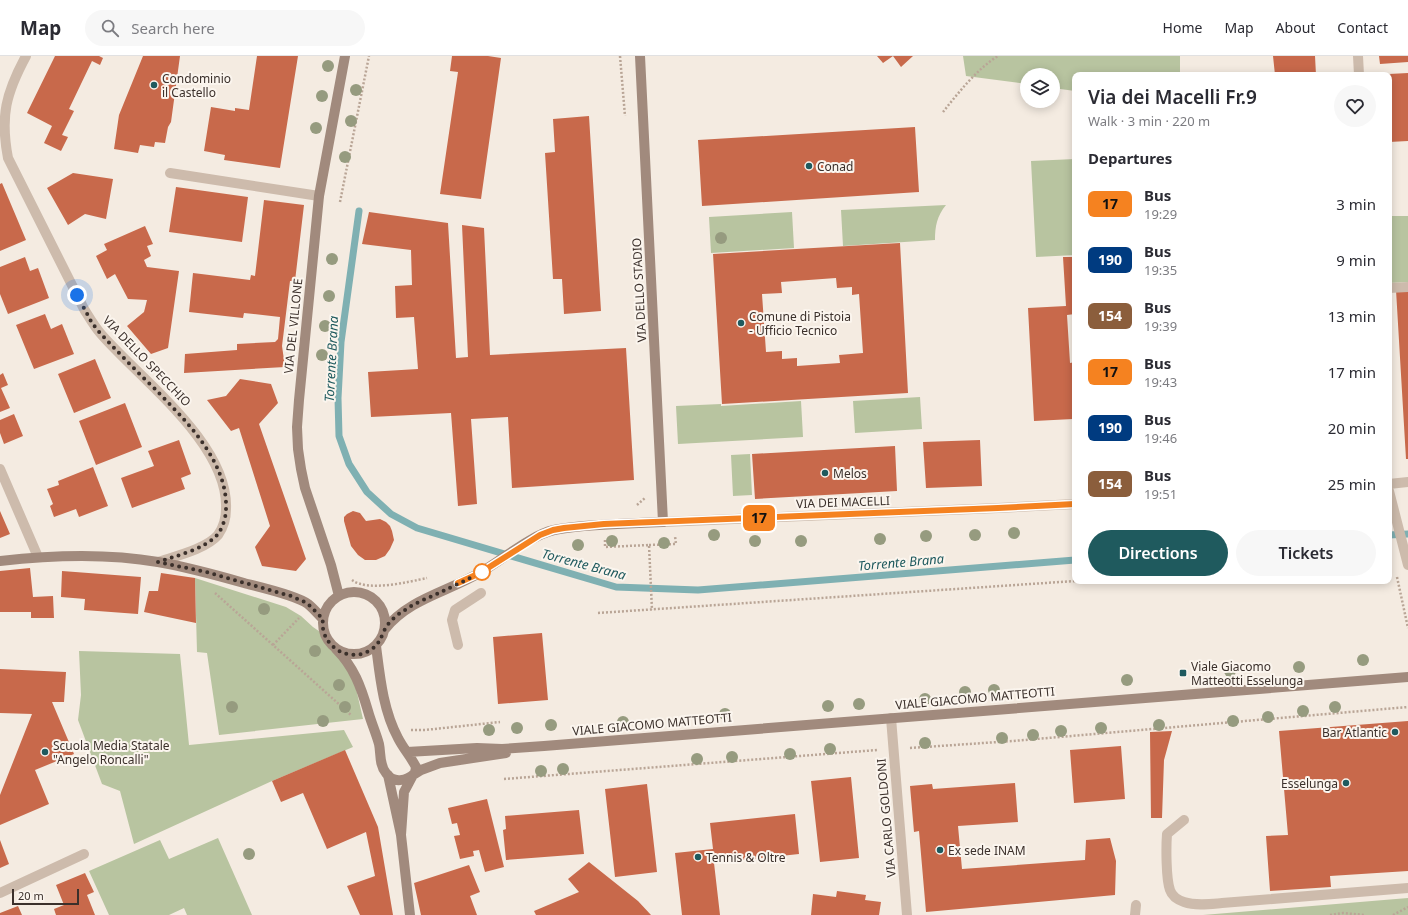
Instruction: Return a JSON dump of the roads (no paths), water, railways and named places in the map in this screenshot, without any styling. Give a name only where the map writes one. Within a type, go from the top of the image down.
[{"type":"street","name":"VIA DELLO SPECCHIO","points":[[26,56],[8,91],[1,111],[1,132],[8,158],[92,323],[110,344],[193,430],[212,458],[222,481],[225,493],[226,516],[223,526],[218,534],[203,546],[158,562]]},
{"type":"street","name":"VIA DEL VILLONE","points":[[339,596],[331,565],[305,488],[298,449],[297,427],[320,196],[345,56]]},
{"type":"street","name":"VIA DELLO STADIO","points":[[640,56],[663,522]]},
{"type":"street","points":[[1358,56],[1359,72]]},
{"type":"street","points":[[170,173],[320,196]]},
{"type":"street","points":[[1392,288],[1408,287]]},
{"type":"street","points":[[0,469],[38,557]]},
{"type":"street","points":[[1392,484],[1408,482]]},
{"type":"street","points":[[1392,502],[1408,565]]},
{"type":"street","name":"VIA DEI MACELLI","points":[[385,629],[393,619],[404,610],[418,602],[480,573],[540,535],[564,528],[604,524],[990,509],[1072,504]]},
{"type":"street","name":"VIA DELLO SPECCHIO","points":[[0,561],[38,557],[105,557],[158,562],[206,572],[291,596],[307,603],[323,619]]},
{"type":"street","points":[[336,649],[347,654],[355,655],[366,652],[376,646],[382,638],[386,621],[384,613],[378,602],[371,596],[356,592],[345,593],[339,596],[326,608],[323,619],[323,628],[326,639],[336,649],[344,657],[364,695],[379,746],[382,764],[385,773],[390,778],[406,780],[413,775],[440,763],[544,746]]},
{"type":"street","points":[[458,645],[452,620],[455,610],[481,593]]},
{"type":"street","points":[[376,646],[382,691],[390,718],[398,738],[416,767],[416,770],[404,792],[401,835]]},
{"type":"street","name":"VIALE GIACOMO MATTEOTTI","points":[[544,746],[1408,677]]},
{"type":"street","name":"VIA CARLO GOLDONI","points":[[891,718],[907,915]]},
{"type":"street","points":[[407,752],[544,746]]},
{"type":"street","points":[[388,776],[401,835],[410,915]]},
{"type":"street","points":[[1184,820],[1167,834],[1166,844],[1168,882],[1170,890],[1173,895],[1185,902],[1196,904],[1222,903],[1408,888]]},
{"type":"street","points":[[0,893],[84,854]]},
{"type":"street","points":[[1135,915],[1136,904]]},
{"type":"waterway","name":"Torrente Brana","points":[[359,211],[341,342],[338,398],[339,436],[349,464],[367,492],[391,514],[417,528],[616,587],[698,590],[1072,560]]},
{"type":"waterway","name":"Torrente Brana","points":[[1392,535],[1408,534]]},
{"type":"place","name":"Condominio il Castello","points":[[154,85]]},
{"type":"place","name":"Conad","points":[[809,166]]},
{"type":"place","name":"Comune di Pistoia - Ufficio Tecnico","points":[[741,323]]},
{"type":"place","name":"Melos","points":[[825,473]]},
{"type":"place","name":"Viale Giacomo Matteotti Esselunga","points":[[1183,673]]},
{"type":"place","name":"Bar Atlantic","points":[[1395,732]]},
{"type":"place","name":"Scuola Media Statale \"Angelo Roncalli\"","points":[[45,752]]},
{"type":"place","name":"Esselunga","points":[[1346,783]]},
{"type":"place","name":"Ex sede INAM","points":[[940,850]]},
{"type":"place","name":"Tennis & Oltre","points":[[698,857]]}]
